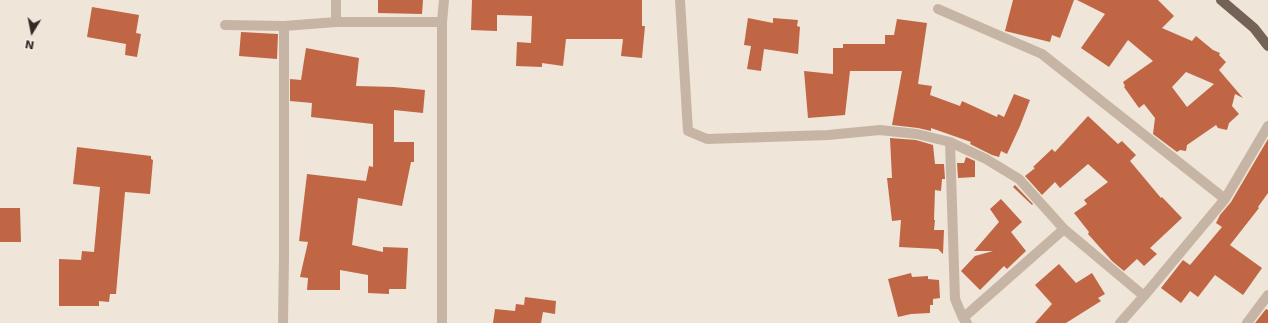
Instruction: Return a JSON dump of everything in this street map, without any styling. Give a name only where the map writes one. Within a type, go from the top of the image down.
[{"type":"main road","points":[[1221,0],[1254,28],[1268,46]]},
{"type":"street","points":[[336,0],[336,22]]},
{"type":"street","points":[[442,323],[442,22],[444,0]]},
{"type":"street","points":[[680,0],[688,131],[706,139],[828,135],[880,130],[917,134],[950,142],[986,159],[1020,179],[1064,229],[1144,296]]},
{"type":"street","points":[[938,9],[1042,54],[1225,199]]},
{"type":"street","points":[[225,25],[284,26],[336,22],[442,22]]},
{"type":"street","points":[[283,323],[284,26]]},
{"type":"street","points":[[1120,323],[1225,199],[1268,126]]},
{"type":"street","points":[[950,142],[955,299],[965,320],[1064,229]]},
{"type":"street","points":[[1247,323],[1268,295]]},
{"type":"building","points":[[378,0],[423,0],[422,14],[378,13]]},
{"type":"building","points":[[472,0],[642,0],[642,26],[645,26],[642,58],[621,56],[623,39],[566,39],[563,66],[542,63],[542,67],[516,66],[517,42],[531,43],[532,16],[497,15],[497,31],[471,30]]},
{"type":"building","points":[[1013,0],[1074,0],[1060,38],[1052,35],[1050,42],[1005,31]]},
{"type":"building","points":[[1077,0],[1158,0],[1174,16],[1162,28],[1192,41],[1196,36],[1213,50],[1220,53],[1219,55],[1226,62],[1219,70],[1243,98],[1235,94],[1232,106],[1239,114],[1229,123],[1227,130],[1218,128],[1216,125],[1187,145],[1186,151],[1180,150],[1177,152],[1153,134],[1155,118],[1144,104],[1139,108],[1124,87],[1123,82],[1153,61],[1128,40],[1109,67],[1081,48],[1105,14]],"holes":[[[1186,72],[1214,84],[1187,107],[1172,87]]]},
{"type":"building","points":[[92,7],[139,15],[136,33],[141,34],[137,57],[125,55],[126,44],[87,37]]},
{"type":"building","points":[[748,18],[773,23],[773,18],[798,20],[797,26],[800,27],[798,54],[764,49],[761,71],[747,69],[751,46],[744,45]]},
{"type":"building","points":[[897,19],[927,23],[918,84],[932,86],[930,95],[960,106],[962,101],[997,117],[998,114],[1004,117],[1014,94],[1030,100],[1007,154],[1001,151],[999,157],[992,155],[970,144],[971,142],[931,128],[931,131],[892,125],[902,71],[850,71],[845,115],[808,118],[804,71],[833,74],[833,48],[843,48],[843,44],[885,44],[885,35],[894,35]]},
{"type":"building","points":[[241,32],[278,34],[277,59],[239,56]]},
{"type":"building","points":[[306,48],[359,58],[356,86],[394,87],[425,90],[423,113],[394,110],[394,142],[414,142],[414,162],[411,162],[402,206],[358,198],[352,245],[383,252],[383,247],[408,248],[406,289],[389,289],[389,294],[368,293],[368,275],[340,270],[340,290],[307,290],[308,278],[300,277],[308,242],[299,241],[307,174],[366,181],[369,166],[373,167],[373,124],[311,117],[312,103],[290,101],[290,79],[301,80]]},
{"type":"building","points":[[1088,116],[1118,144],[1122,141],[1136,155],[1130,161],[1161,198],[1162,197],[1182,218],[1150,248],[1157,254],[1144,266],[1137,259],[1124,271],[1112,261],[1088,234],[1089,232],[1074,213],[1087,204],[1084,200],[1108,182],[1088,164],[1060,188],[1055,182],[1042,195],[1025,176],[1035,168],[1033,167],[1052,149],[1055,152]]},
{"type":"building","points":[[890,138],[916,140],[933,145],[935,164],[944,164],[945,179],[942,179],[941,191],[935,190],[934,220],[934,230],[944,230],[943,254],[938,249],[899,247],[901,220],[892,221],[887,178],[892,178]]},
{"type":"building","points":[[1268,139],[1268,193],[1258,207],[1259,208],[1230,245],[1262,268],[1243,295],[1215,275],[1198,297],[1190,291],[1181,303],[1161,288],[1183,260],[1190,265],[1222,227],[1216,223],[1220,215],[1231,202]]},
{"type":"building","points":[[77,147],[151,156],[151,159],[153,160],[150,194],[125,192],[116,294],[110,294],[109,302],[99,301],[99,306],[59,306],[59,259],[81,260],[82,251],[94,252],[100,187],[73,184]]},
{"type":"building","points":[[966,157],[975,161],[975,177],[958,178],[957,163],[964,163]]},
{"type":"building","points":[[1015,185],[1033,204],[1032,205],[1013,187]]},
{"type":"building","points":[[1001,199],[1022,222],[1011,232],[1026,251],[1007,269],[1004,266],[980,290],[961,271],[975,256],[993,251],[974,251],[999,222],[990,209]]},
{"type":"building","points":[[0,208],[20,208],[21,242],[0,242]]},
{"type":"building","points":[[1059,264],[1076,283],[1092,273],[1105,294],[1098,298],[1101,301],[1066,323],[1035,323],[1052,304],[1035,285]]},
{"type":"building","points":[[911,273],[912,277],[928,276],[928,279],[939,280],[940,298],[933,299],[933,305],[930,305],[930,313],[911,314],[898,317],[888,279]]},
{"type":"building","points":[[525,297],[556,301],[555,314],[543,312],[541,323],[493,323],[495,309],[515,311],[516,304],[524,305]]},
{"type":"building","points":[[1266,309],[1268,310],[1268,323],[1255,323]]}]
